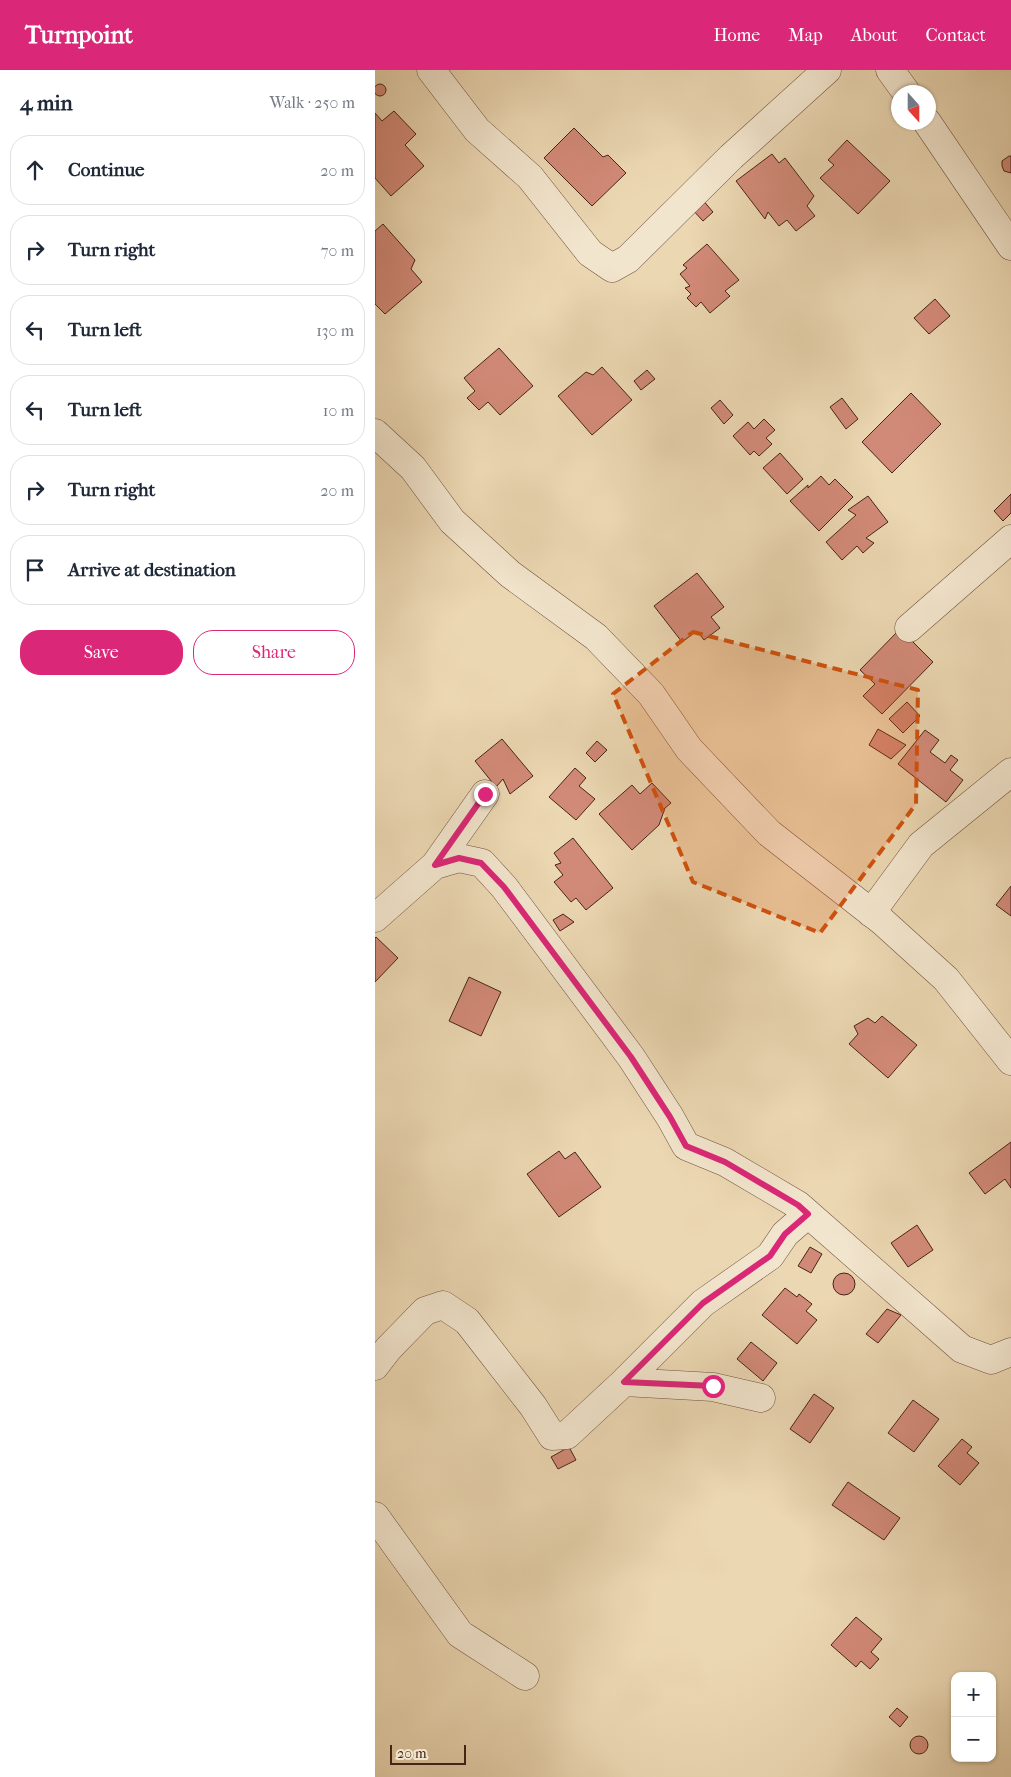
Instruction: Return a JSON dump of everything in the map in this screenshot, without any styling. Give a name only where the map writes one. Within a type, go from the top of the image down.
[{"type":"street","points":[[431,70],[477,130],[530,177],[590,253],[612,268],[628,259],[731,157],[827,70]]},
{"type":"street","points":[[890,70],[901,85]]},
{"type":"street","points":[[932,130],[1011,246]]},
{"type":"street","points":[[375,434],[413,468],[452,522],[509,574],[596,637],[651,694],[689,749],[769,833],[871,913],[946,979],[1011,1062]]},
{"type":"street","points":[[909,628],[1011,539]]},
{"type":"street","points":[[871,913],[921,845],[1011,772]]},
{"type":"street","points":[[375,918],[435,865],[485,794]]},
{"type":"street","points":[[435,865],[459,858],[481,863],[504,887],[631,1057],[670,1117],[686,1146],[725,1162],[798,1205],[963,1349],[991,1360],[1011,1352]]},
{"type":"street","points":[[375,1366],[388,1349],[425,1311],[443,1305],[467,1321],[533,1406],[552,1436],[567,1435],[624,1382],[703,1303],[770,1256],[785,1234],[808,1214]]},
{"type":"street","points":[[624,1382],[713,1386],[761,1398]]},
{"type":"street","points":[[375,1516],[460,1634],[525,1676]]},
{"type":"highlighted area","points":[[693,632],[918,690],[916,804],[820,933],[693,882],[613,694]]},
{"type":"building","points":[[378,84],[382,84],[386,90],[382,96],[378,96],[374,92],[374,88]]},
{"type":"building","points":[[394,111],[416,134],[405,145],[424,166],[391,196],[375,178],[375,113],[382,121]]},
{"type":"building","points":[[574,128],[603,157],[608,155],[626,173],[592,206],[544,158]]},
{"type":"building","points":[[847,140],[890,181],[858,214],[820,178],[834,165],[828,160]]},
{"type":"building","points":[[772,154],[779,163],[785,158],[814,196],[807,206],[815,216],[796,231],[787,220],[779,226],[768,212],[765,219],[736,181]]},
{"type":"building","points":[[1011,156],[1011,173],[1004,171],[1002,166],[1002,161]]},
{"type":"building","points":[[701,198],[713,212],[703,221],[691,208]]},
{"type":"building","points":[[383,224],[415,260],[411,269],[422,282],[385,314],[375,304],[375,231]]},
{"type":"building","points":[[707,244],[739,280],[725,291],[730,296],[710,313],[701,302],[696,307],[687,298],[691,294],[685,288],[690,286],[680,274],[687,268],[683,265]]},
{"type":"building","points":[[935,299],[950,316],[929,334],[914,318]]},
{"type":"building","points":[[499,348],[533,386],[500,415],[488,402],[479,410],[467,398],[475,391],[464,378]]},
{"type":"building","points":[[602,367],[632,400],[592,435],[558,396],[586,372],[593,375]]},
{"type":"building","points":[[647,370],[655,379],[641,390],[634,381]]},
{"type":"building","points":[[911,393],[941,424],[892,473],[862,442]]},
{"type":"building","points":[[842,398],[858,419],[846,429],[830,407]]},
{"type":"building","points":[[720,400],[733,415],[724,424],[711,408]]},
{"type":"building","points":[[764,419],[775,430],[766,438],[772,444],[759,456],[754,451],[750,455],[733,436],[748,422],[754,429]]},
{"type":"building","points":[[780,453],[803,479],[787,494],[763,468]]},
{"type":"building","points":[[821,476],[829,485],[835,479],[853,497],[819,531],[790,501]]},
{"type":"building","points":[[1011,494],[1011,513],[1003,521],[994,511]]},
{"type":"building","points":[[868,496],[888,522],[866,538],[874,543],[863,553],[857,546],[842,560],[826,542],[856,515],[848,510]]},
{"type":"building","points":[[697,573],[724,607],[711,617],[720,628],[704,640],[697,631],[682,642],[654,606]]},
{"type":"building","points":[[900,629],[933,662],[882,714],[863,696],[875,684],[860,670]]},
{"type":"building","points":[[907,702],[920,716],[903,733],[889,719]]},
{"type":"building","points":[[878,729],[906,745],[891,759],[869,745]]},
{"type":"building","points":[[925,730],[939,740],[930,752],[945,763],[951,755],[958,760],[950,770],[963,780],[946,802],[898,764]]},
{"type":"building","points":[[502,739],[533,776],[510,794],[503,779],[496,787],[475,761]]},
{"type":"building","points":[[597,741],[607,750],[595,762],[586,753]]},
{"type":"building","points":[[575,768],[586,778],[579,786],[595,799],[576,820],[549,797]]},
{"type":"building","points":[[652,783],[671,803],[665,808],[659,825],[632,850],[599,814],[632,785],[640,794]]},
{"type":"building","points":[[573,838],[613,888],[586,910],[576,898],[571,902],[554,882],[563,875],[555,865],[561,863],[554,853]]},
{"type":"building","points":[[1011,886],[1011,916],[996,905]]},
{"type":"building","points":[[563,914],[574,922],[560,931],[553,920]]},
{"type":"building","points":[[375,938],[398,958],[375,982]]},
{"type":"building","points":[[469,977],[501,992],[481,1036],[449,1021]]},
{"type":"building","points":[[882,1016],[917,1045],[888,1078],[849,1044],[858,1034],[854,1026],[868,1018],[875,1023]]},
{"type":"building","points":[[1011,1142],[1011,1188],[1005,1179],[985,1194],[969,1173]]},
{"type":"building","points":[[559,1151],[565,1159],[575,1152],[601,1187],[559,1217],[527,1174]]},
{"type":"building","points":[[917,1225],[933,1250],[908,1267],[891,1243]]},
{"type":"building","points":[[810,1247],[822,1254],[811,1273],[798,1266]]},
{"type":"building","points":[[844,1273],[852,1276],[855,1284],[852,1292],[844,1295],[836,1292],[833,1284],[836,1276]]},
{"type":"building","points":[[785,1288],[797,1297],[799,1294],[812,1304],[806,1311],[817,1320],[797,1344],[762,1315]]},
{"type":"building","points":[[887,1309],[901,1315],[878,1343],[866,1334]]},
{"type":"building","points":[[751,1342],[777,1363],[763,1381],[737,1359]]},
{"type":"building","points":[[814,1394],[834,1408],[810,1443],[790,1429]]},
{"type":"building","points":[[913,1400],[939,1419],[914,1452],[888,1433]]},
{"type":"building","points":[[962,1439],[972,1447],[967,1453],[979,1463],[960,1485],[938,1466]]},
{"type":"building","points":[[569,1447],[576,1460],[558,1469],[551,1457]]},
{"type":"building","points":[[848,1482],[900,1518],[884,1540],[832,1505]]},
{"type":"building","points":[[856,1617],[882,1639],[871,1652],[879,1659],[870,1669],[861,1661],[856,1667],[831,1645]]},
{"type":"building","points":[[897,1708],[908,1717],[900,1727],[889,1717]]},
{"type":"building","points":[[919,1736],[925,1739],[928,1745],[925,1751],[919,1754],[913,1751],[910,1745],[913,1739]]},
{"type":"route","points":[[485,794],[435,865],[459,858],[481,863],[504,887],[631,1057],[670,1117],[686,1146],[725,1162],[798,1205],[808,1214],[785,1234],[770,1256],[703,1303],[624,1382],[713,1386]]}]
